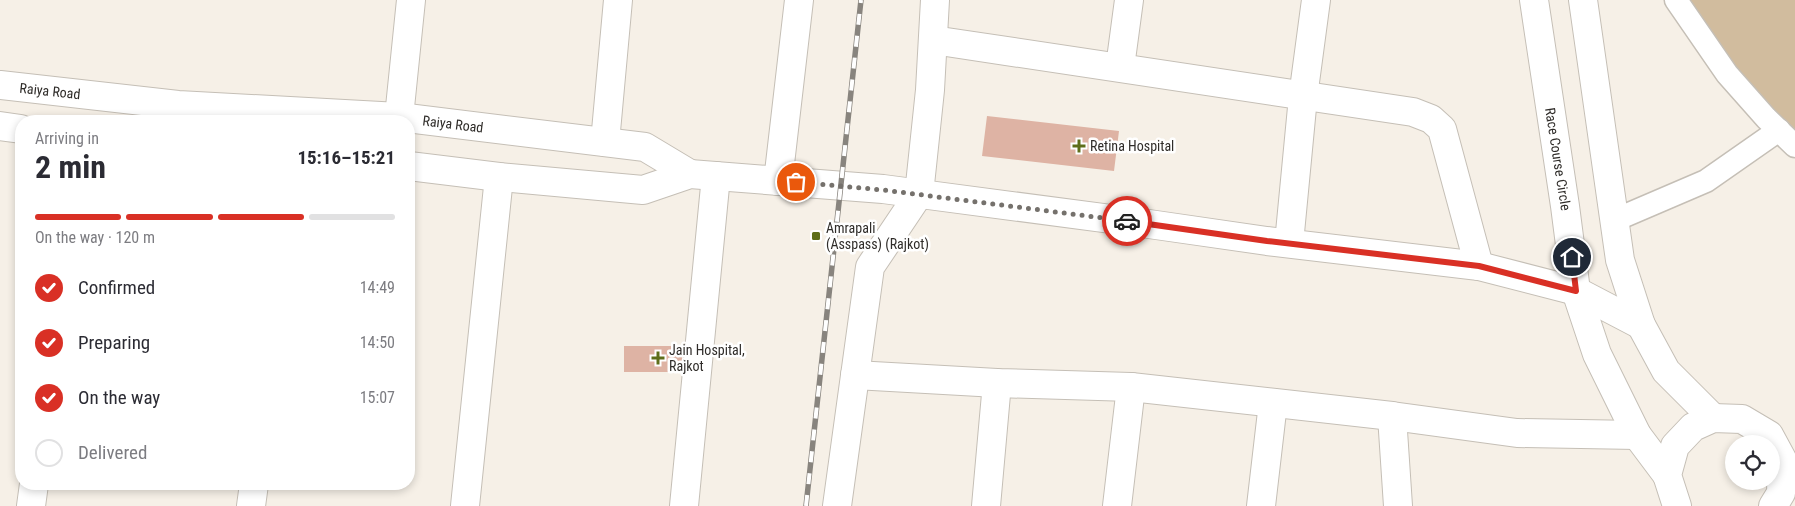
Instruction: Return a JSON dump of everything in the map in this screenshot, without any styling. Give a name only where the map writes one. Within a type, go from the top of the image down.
[{"type":"street","points":[[399,115],[411,0]]},
{"type":"street","points":[[605,142],[618,0]]},
{"type":"street","points":[[778,181],[799,0]]},
{"type":"street","points":[[837,506],[870,267],[919,194],[930,90],[935,0]]},
{"type":"street","points":[[1120,67],[1129,0]]},
{"type":"street","points":[[1290,243],[1303,97],[1316,0]]},
{"type":"street","name":"Race Course Circle","points":[[1534,0],[1566,206],[1576,291],[1597,354],[1637,435],[1668,475]]},
{"type":"street","points":[[1583,0],[1620,260],[1641,325],[1666,371],[1713,418]]},
{"type":"street","points":[[1676,0],[1727,74],[1766,118],[1795,146]]},
{"type":"street","points":[[933,40],[1413,112],[1431,119],[1442,129],[1479,266]]},
{"type":"street","name":"Raiya Road","points":[[0,85],[178,105],[348,115]]},
{"type":"street","name":"Raiya Road","points":[[415,120],[645,147],[703,175]]},
{"type":"street","points":[[0,126],[15,128]]},
{"type":"street","points":[[1615,220],[1706,181],[1779,130]]},
{"type":"street","name":"Raiya Road","points":[[415,167],[499,177],[644,190],[703,175],[919,194],[1479,266],[1576,291],[1641,325]]},
{"type":"street","points":[[684,506],[703,175]]},
{"type":"street","points":[[465,506],[499,177]]},
{"type":"street","points":[[855,375],[997,383],[1131,387],[1392,416],[1517,433],[1637,435]]},
{"type":"street","points":[[986,506],[997,383]]},
{"type":"street","points":[[1117,506],[1131,387]]},
{"type":"street","points":[[1261,506],[1273,403]]},
{"type":"street","points":[[1392,416],[1398,506]]},
{"type":"street","points":[[1677,506],[1668,475],[1676,446],[1693,427],[1713,418],[1742,419],[1769,435],[1782,459],[1781,493],[1773,506]]},
{"type":"street","points":[[31,506],[33,490]]},
{"type":"street","points":[[251,506],[253,490]]},
{"type":"shaded area","points":[[1689,0],[1795,0],[1795,142],[1779,130]]},
{"type":"building","points":[[987,116],[1119,131],[1114,171],[982,156]]},
{"type":"building","points":[[624,346],[682,346],[682,372],[624,372]]},
{"type":"railway","points":[[806,506],[861,0]]},
{"type":"way so far","points":[[796,182],[883,190],[1127,221]]},
{"type":"place","name":"Retina Hospital","points":[[1079,146]]},
{"type":"place","name":"Amrapali (Asspass) (Rajkot)","points":[[816,236]]},
{"type":"place","name":"Jain Hospital, Rajkot","points":[[658,358]]},
{"type":"route","points":[[1127,221],[1267,241],[1479,266],[1576,291],[1572,257]]}]
